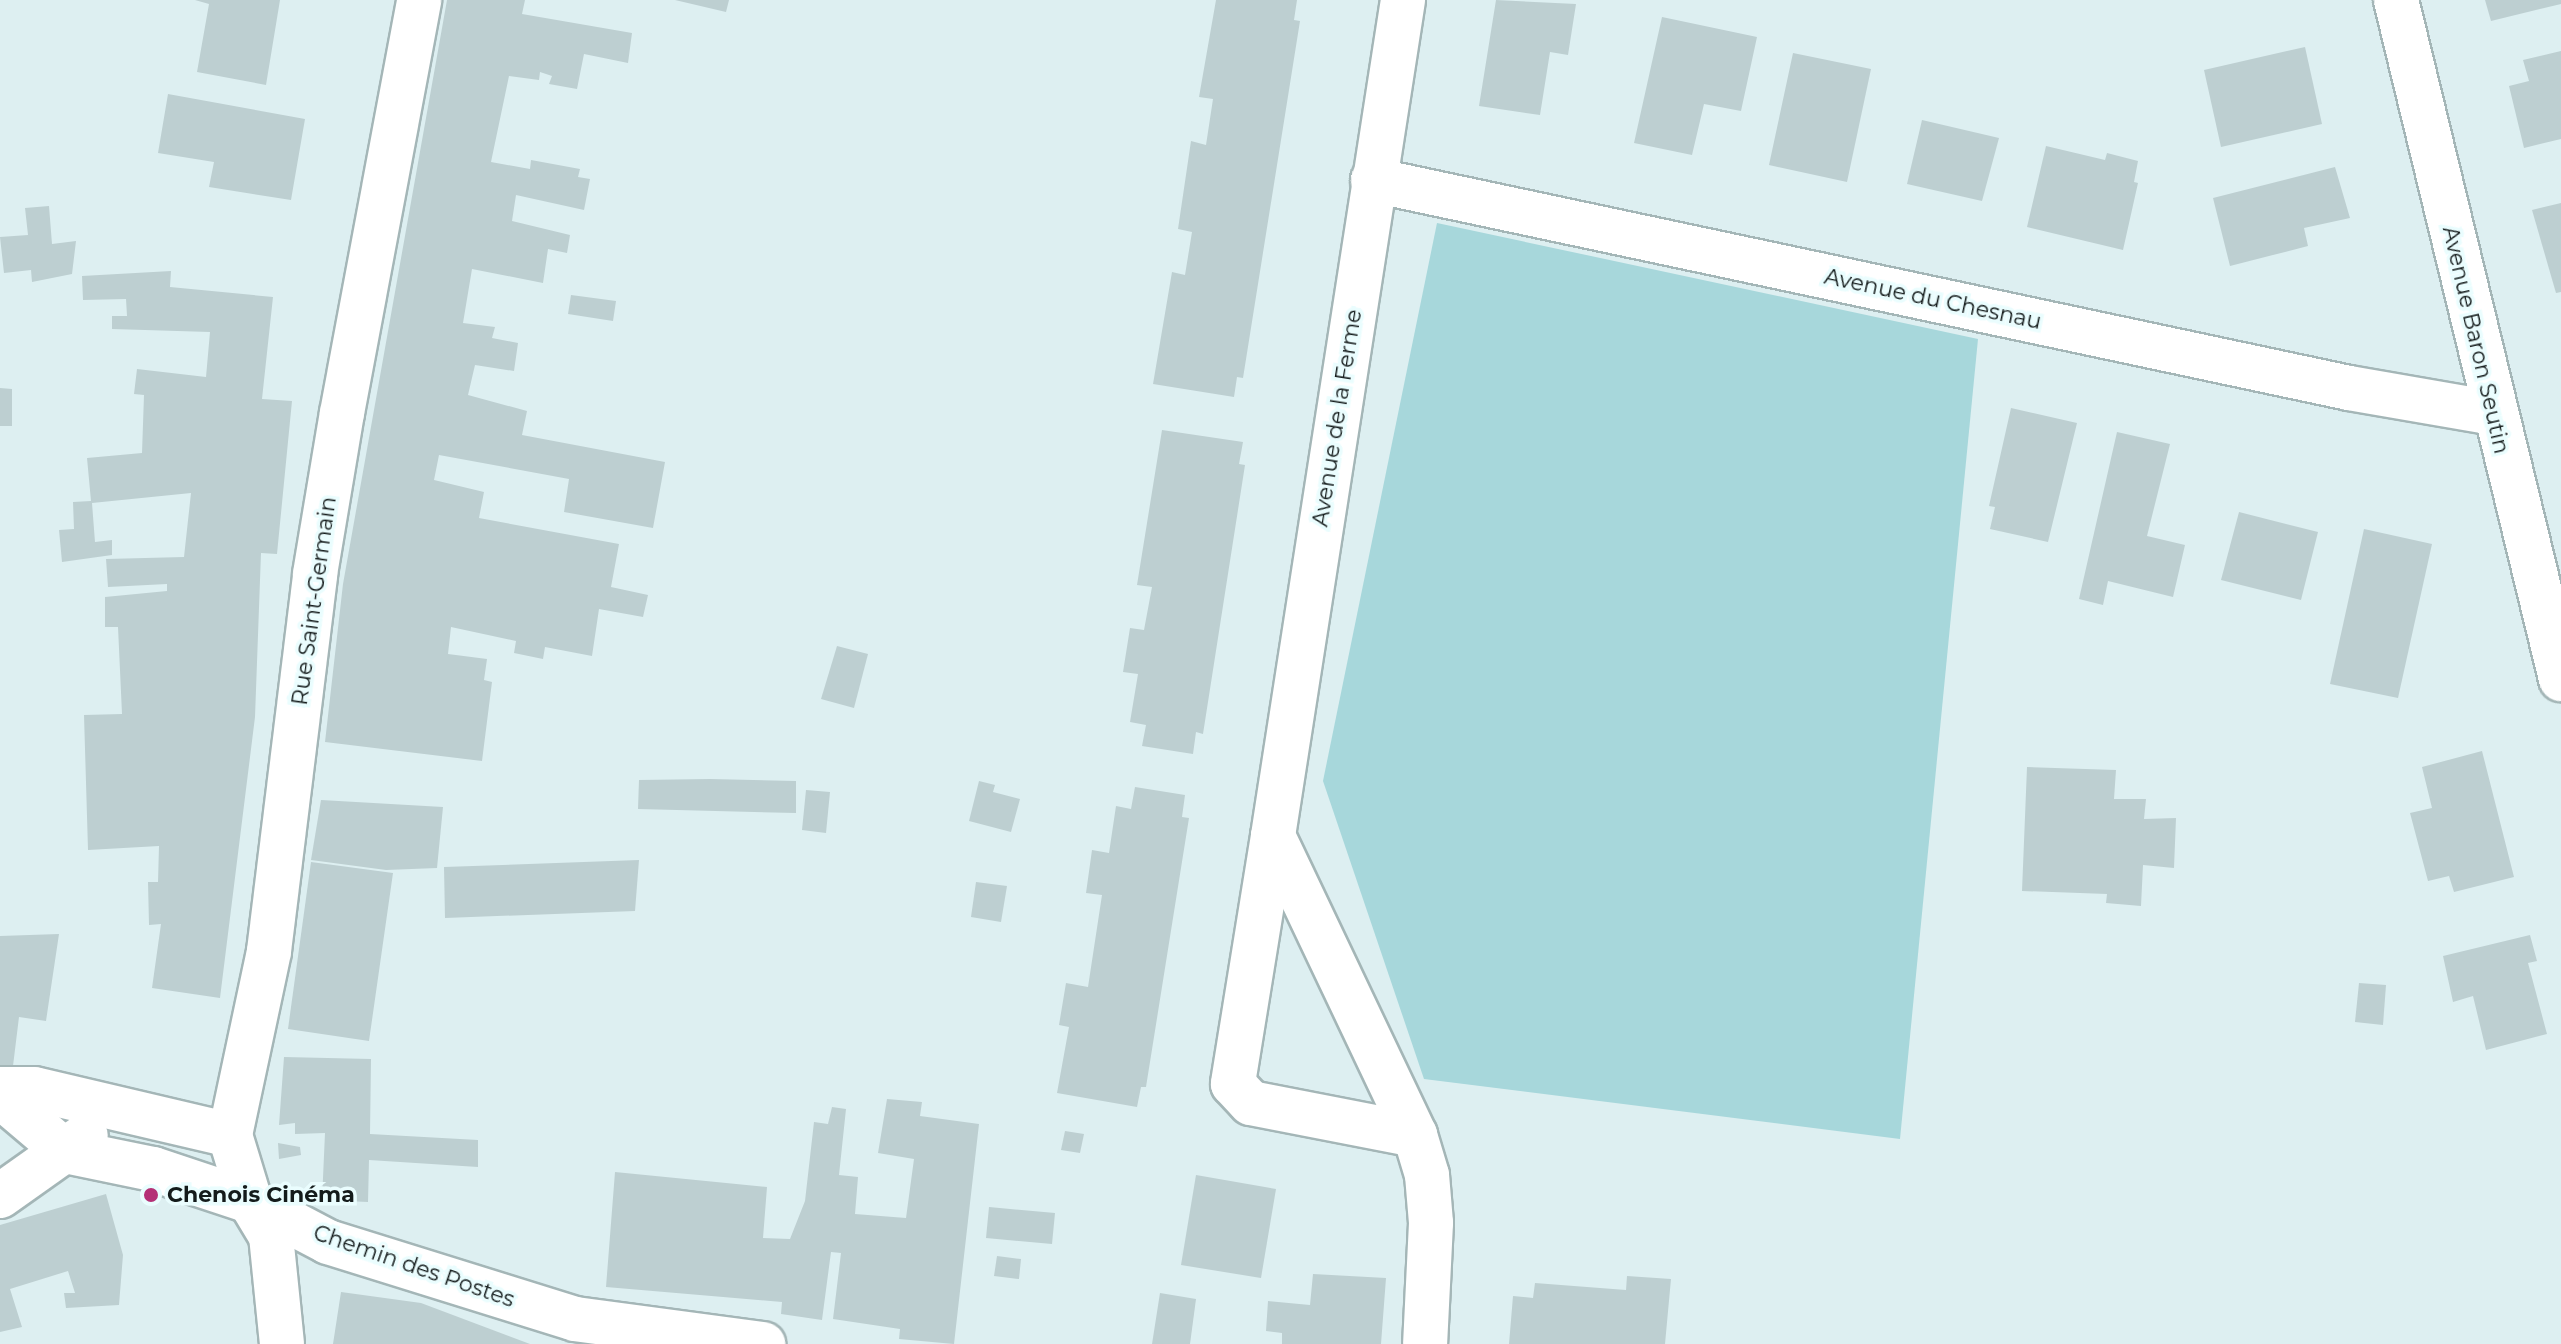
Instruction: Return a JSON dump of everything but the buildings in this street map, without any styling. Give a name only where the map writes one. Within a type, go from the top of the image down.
[{"type":"street","name":"Rue Saint-Germain","points":[[282,1344],[271,1236],[250,1201],[230,1135],[269,951],[315,574],[419,0]]},
{"type":"street","name":"Avenue de la Ferme","points":[[1403,0],[1233,1084],[1251,1103],[1415,1135]]},
{"type":"street","name":"Avenue Baron Seutin","points":[[2396,0],[2493,413],[2561,679]]},
{"type":"street","name":"Avenue du Chesnau","points":[[1373,180],[2334,385],[2493,413]]},
{"type":"street","points":[[1273,836],[1415,1135],[1427,1175],[1431,1223],[1425,1344]]},
{"type":"street","points":[[0,1089],[34,1089],[230,1135]]},
{"type":"street","name":"Chemin des Postes","points":[[0,1096],[65,1151],[153,1169],[250,1201],[328,1242],[575,1319],[763,1344]]},
{"type":"street","points":[[0,1196],[119,1109]]},
{"type":"shaded area","points":[[1437,223],[1978,339],[1900,1139],[1424,1079],[1323,781]]},
{"type":"place","name":"Chenois Cinéma","points":[[151,1195]]}]
